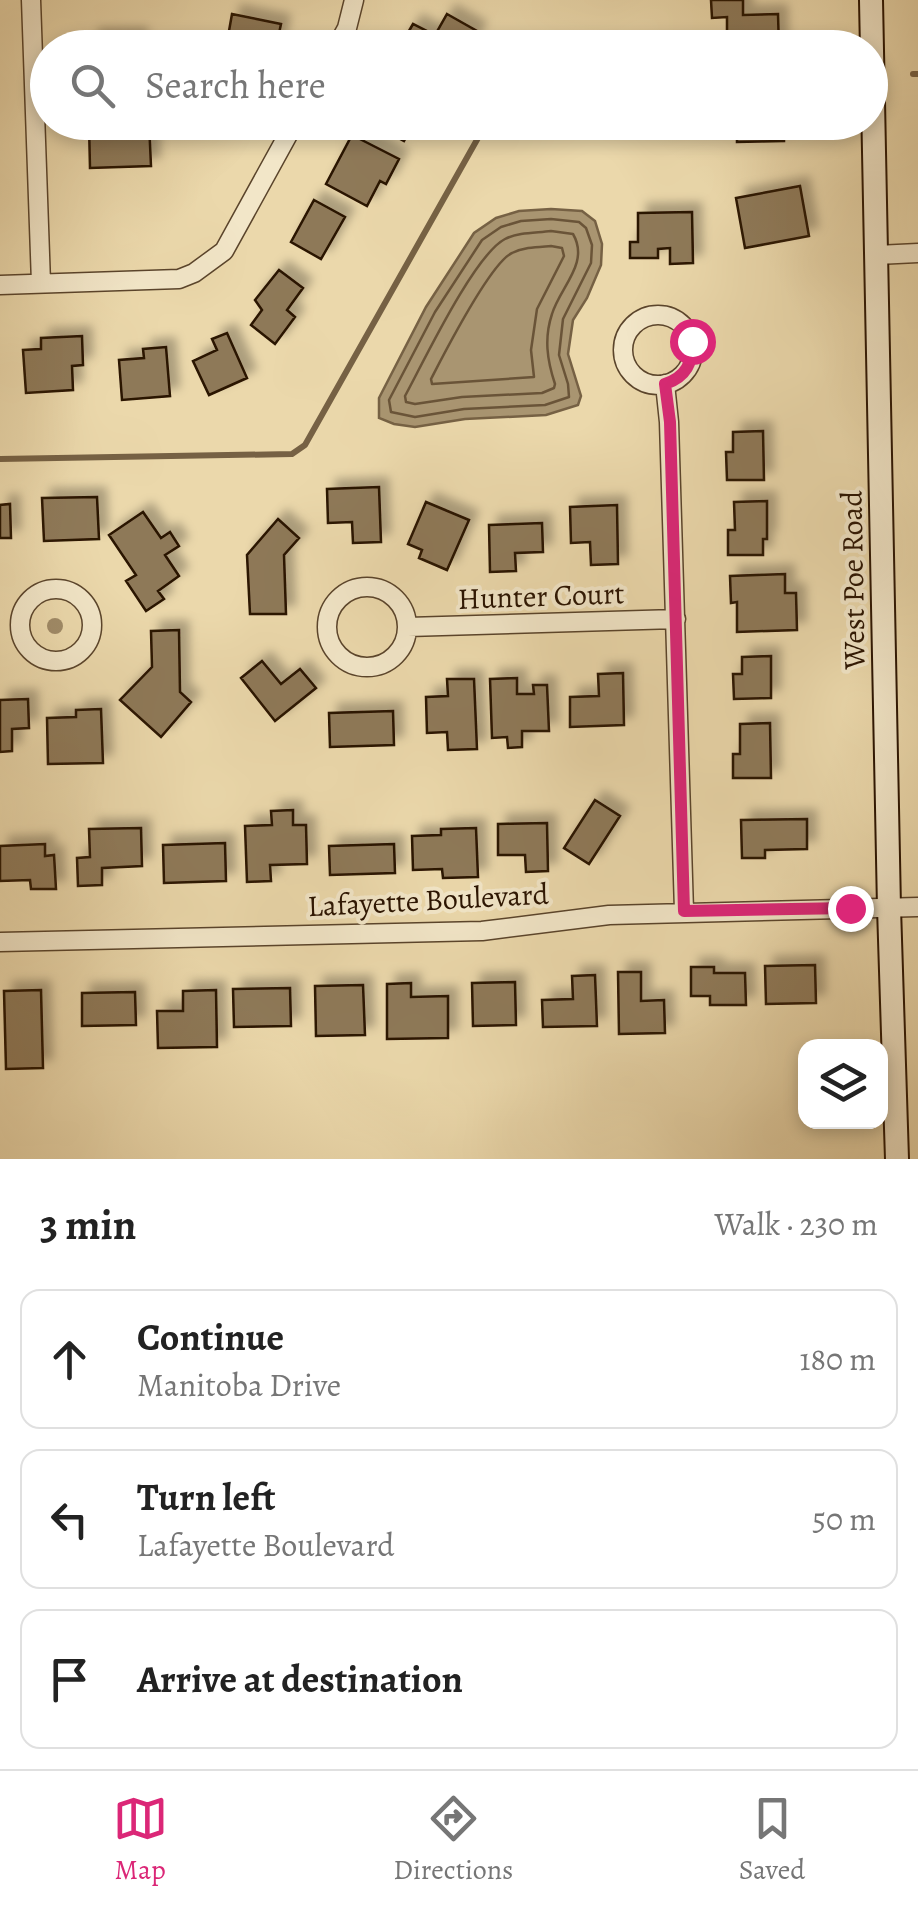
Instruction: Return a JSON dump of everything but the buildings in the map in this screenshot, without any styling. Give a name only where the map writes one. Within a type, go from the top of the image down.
[{"type":"street","points":[[31,0],[32,30]]},
{"type":"street","points":[[346,30],[354,0]]},
{"type":"street","name":"West Poe Road","points":[[871,0],[872,30]]},
{"type":"street","points":[[35,140],[40,283]]},
{"type":"street","points":[[0,285],[178,279],[194,273],[224,250],[285,140]]},
{"type":"street","name":"West Poe Road","points":[[875,140],[897,1159]]},
{"type":"street","points":[[878,254],[918,253]]},
{"type":"street","points":[[665,384],[670,422],[684,911]]},
{"type":"street","points":[[366,587],[378,588],[400,603],[408,627],[399,653],[376,667],[362,668],[338,656],[327,631],[333,606],[353,589],[366,587]]},
{"type":"street","points":[[55,588],[77,594],[91,613],[93,625],[84,648],[64,661],[51,661],[30,650],[20,627],[21,616],[34,596],[55,588]]},
{"type":"street","name":"Hunter Court","points":[[408,627],[676,619]]},
{"type":"street","points":[[0,628],[20,627]]},
{"type":"street","name":"Lafayette Boulevard","points":[[0,942],[482,931],[609,914],[918,907]]},
{"type":"water","points":[[519,211],[582,211],[595,221],[602,244],[601,265],[573,320],[568,354],[581,396],[578,405],[546,415],[465,419],[415,427],[379,418],[379,398],[426,307],[474,233],[496,218]]},
{"type":"waterway","points":[[913,74],[918,74]]},
{"type":"waterway","points":[[0,459],[292,454],[305,445],[477,140]]},
{"type":"route","points":[[692,341],[690,364],[676,380],[665,384],[670,422],[684,911],[850,908]]}]
